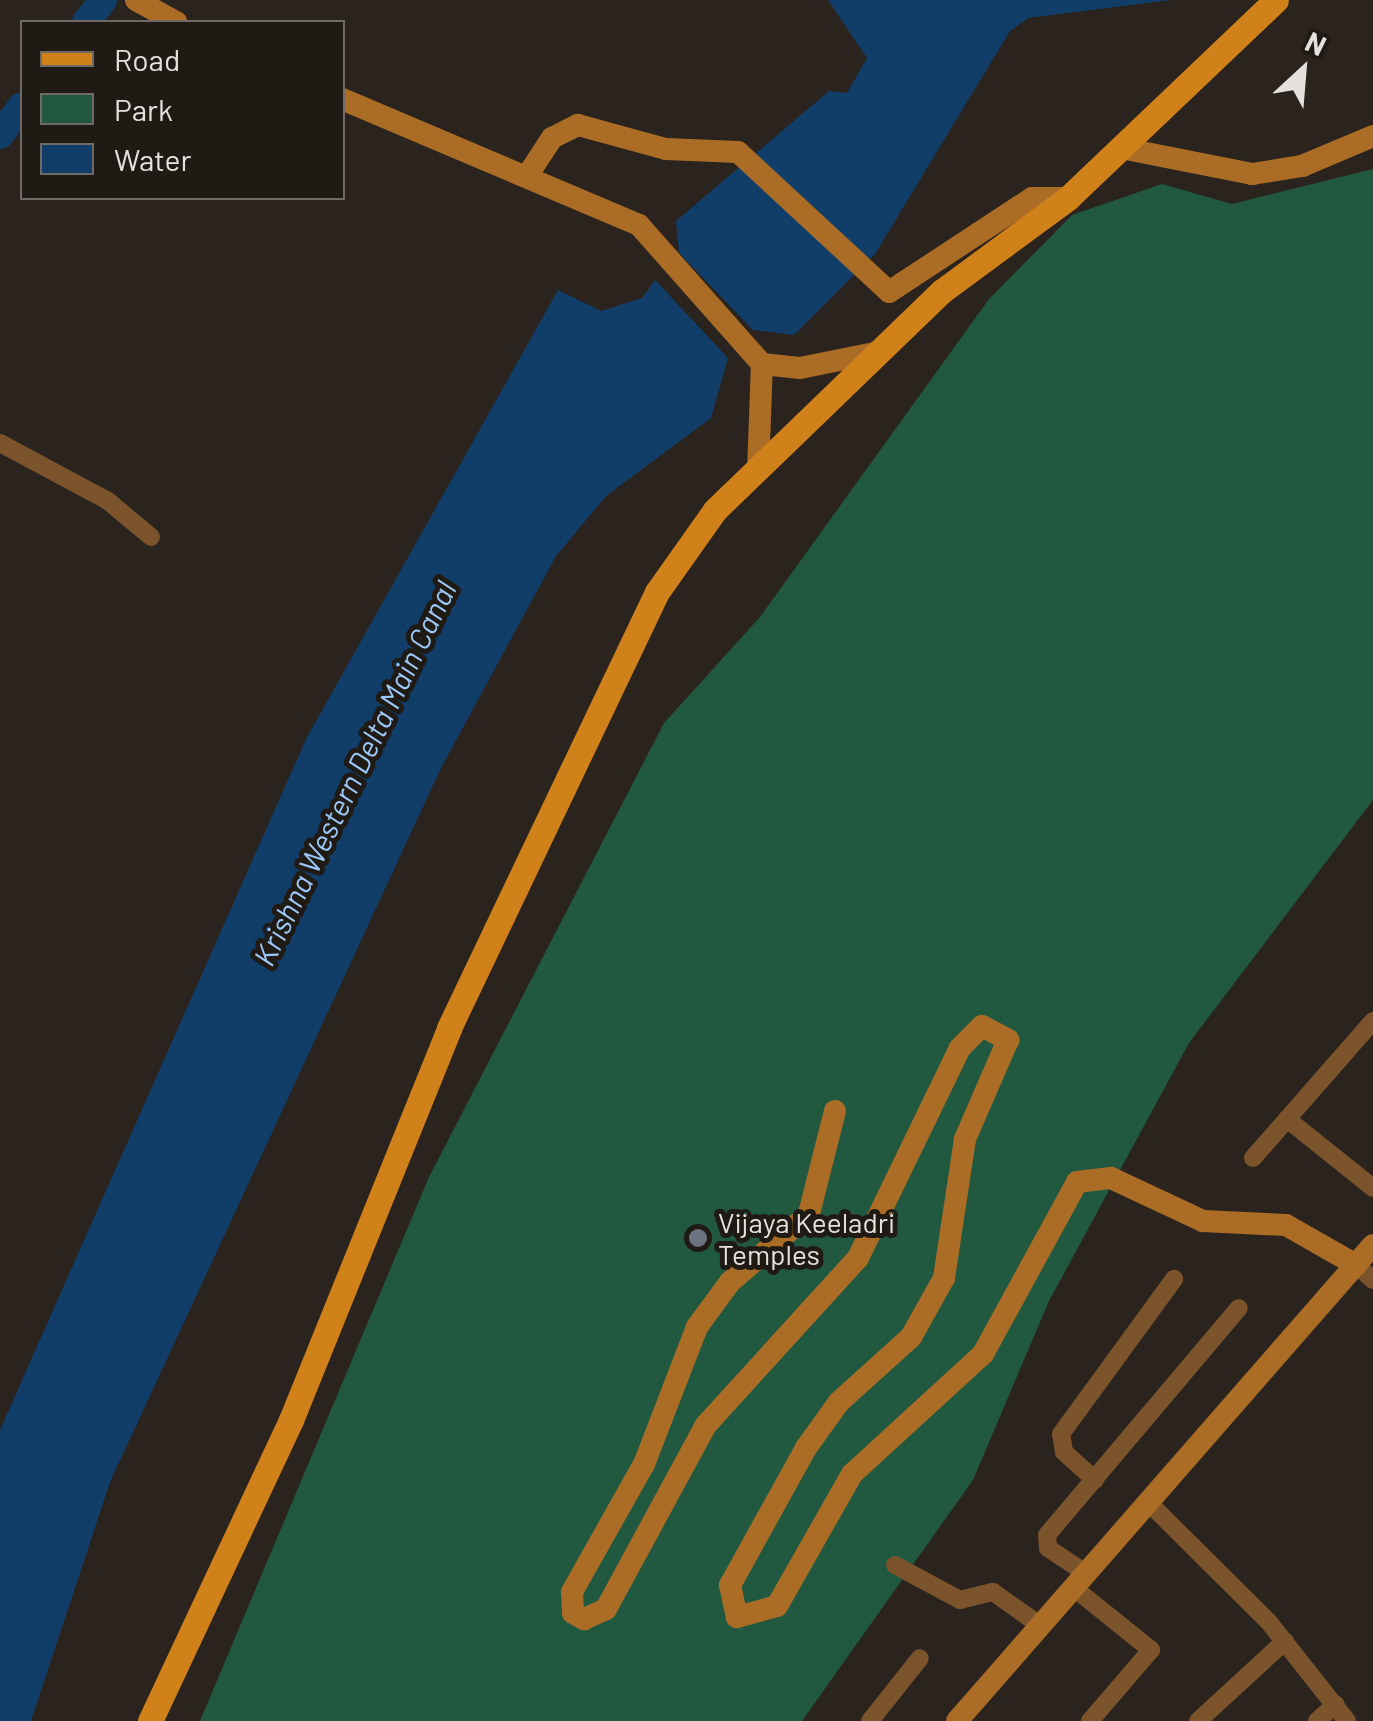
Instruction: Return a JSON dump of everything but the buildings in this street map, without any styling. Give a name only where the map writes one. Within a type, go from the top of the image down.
[{"type":"main road","points":[[150,1721],[291,1420],[449,1028],[568,768],[657,592],[716,510],[942,291],[1068,198],[1268,8]]},
{"type":"street","points":[[136,0],[172,20]]},
{"type":"street","points":[[345,100],[529,173],[629,219],[666,254],[758,360],[800,368],[879,352]]},
{"type":"street","points":[[529,173],[564,127],[625,134],[658,147],[722,147],[752,163],[877,289],[904,290],[1032,198],[1068,198]]},
{"type":"street","points":[[1122,148],[1252,174],[1302,166],[1373,136]]},
{"type":"street","points":[[758,360],[758,471]]},
{"type":"street","points":[[3,452],[71,478],[152,537]]},
{"type":"street","points":[[1252,1158],[1373,1021]]},
{"type":"street","points":[[835,1111],[809,1214],[730,1282],[698,1326],[644,1464],[572,1592],[573,1614],[584,1619],[606,1609],[706,1425],[858,1258],[960,1048],[982,1026],[1008,1040],[964,1138],[944,1278],[912,1337],[840,1402],[806,1448],[730,1586],[737,1616],[778,1606],[852,1474],[982,1354],[1076,1182],[1111,1178],[1204,1221],[1286,1226],[1364,1272]]},
{"type":"street","points":[[1287,1119],[1373,1188]]},
{"type":"street","points":[[957,1721],[1149,1503],[1364,1272],[1373,1245]]},
{"type":"street","points":[[1095,1480],[1064,1452],[1061,1434],[1174,1279]]},
{"type":"street","points":[[1090,1721],[1151,1650],[1044,1541],[1240,1308]]},
{"type":"street","points":[[1149,1503],[1285,1641],[1347,1721]]},
{"type":"street","points":[[895,1566],[960,1600],[993,1592],[1042,1626]]},
{"type":"street","points":[[1198,1721],[1285,1641]]},
{"type":"street","points":[[870,1721],[920,1658]]},
{"type":"street","points":[[1318,1721],[1336,1704]]},
{"type":"green space","points":[[1373,169],[1373,800],[1189,1043],[1049,1301],[973,1480],[802,1721],[200,1721],[429,1177],[664,723],[760,617],[989,299],[1072,215],[1162,184],[1232,204]]},
{"type":"water","points":[[828,0],[1171,0],[1028,18],[1010,31],[875,254],[794,335],[753,330],[679,253],[676,221],[829,91],[847,93],[867,58]]},
{"type":"water","name":"Krishna Western Delta Main Canal","points":[[655,280],[728,358],[711,418],[606,496],[556,556],[441,768],[110,1482],[31,1721],[0,1721],[0,1430],[306,739],[558,290],[601,311],[642,298]]},
{"type":"waterway","points":[[88,20],[103,0]]},
{"type":"waterway","points":[[0,135],[20,109]]},
{"type":"place","name":"Vijaya Keeladri Temples","points":[[698,1238]]}]
